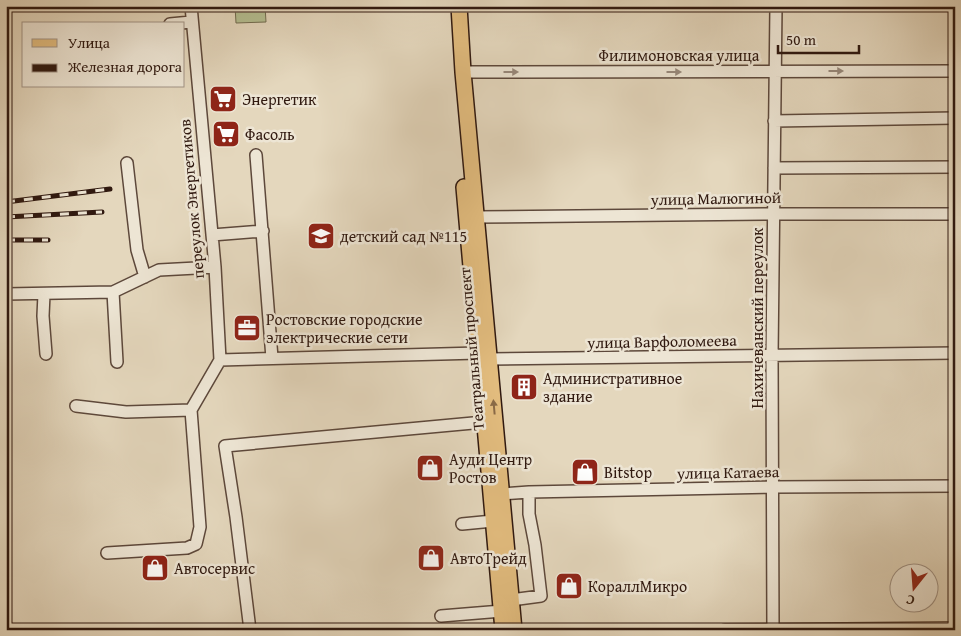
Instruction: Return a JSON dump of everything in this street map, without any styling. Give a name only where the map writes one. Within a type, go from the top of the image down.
[{"type":"main road","name":"Театральный проспект","points":[[450,6],[452,61],[484,356],[502,494],[506,606],[503,630]]},
{"type":"main road","name":"Театральный проспект","points":[[459,6],[463,72],[477,217],[484,356],[484,422],[493,521],[506,606],[514,630]]},
{"type":"street","name":"переулок Энергетиков","points":[[190,6],[215,267],[220,360]]},
{"type":"street","name":"Нахичеванский переулок","points":[[773,629],[772,356],[776,6]]},
{"type":"street","points":[[185,23],[191,22]]},
{"type":"street","name":"Филимоновская улица","points":[[463,72],[955,71]]},
{"type":"street","points":[[774,121],[955,118]]},
{"type":"street","points":[[256,155],[272,358]]},
{"type":"street","points":[[127,163],[137,250],[144,277]]},
{"type":"street","points":[[774,168],[955,167]]},
{"type":"street","name":"улица Малюгиной","points":[[477,217],[955,214]]},
{"type":"street","points":[[212,235],[263,230]]},
{"type":"street","points":[[6,294],[113,292],[160,270],[215,267]]},
{"type":"street","points":[[113,292],[117,362]]},
{"type":"street","points":[[44,294],[43,316],[46,354]]},
{"type":"street","name":"улица Варфоломеева","points":[[220,360],[484,356],[955,354]]},
{"type":"street","points":[[107,552],[188,548],[196,544],[200,527],[191,410],[220,360]]},
{"type":"street","points":[[76,406],[126,412],[191,410]]},
{"type":"street","points":[[250,630],[225,446],[484,422]]},
{"type":"street","name":"улица Катаева","points":[[502,494],[773,487],[955,486]]},
{"type":"street","points":[[441,616],[506,606],[541,596],[529,514],[528,492]]},
{"type":"street","points":[[462,524],[493,521]]},
{"type":"street","points":[[726,630],[955,628]]},
{"type":"green space","points":[[235,6],[265,6],[266,22],[236,23]]},
{"type":"railway","points":[[6,202],[110,189]]},
{"type":"railway","points":[[6,217],[102,212]]},
{"type":"railway","points":[[6,240],[48,240]]},
{"type":"place","name":"Энергетик","points":[[223,99]]},
{"type":"place","name":"Фасоль","points":[[226,134]]},
{"type":"place","name":"детский сад №115","points":[[321,236]]},
{"type":"place","name":"Ростовские городские электрические сети","points":[[247,328]]},
{"type":"place","name":"Административное здание","points":[[524,387]]},
{"type":"place","name":"Ауди Центр Ростов","points":[[430,468]]},
{"type":"place","name":"Bitstop","points":[[585,472]]},
{"type":"place","name":"АвтоТрейд","points":[[431,558]]},
{"type":"place","name":"Автосервис","points":[[155,568]]},
{"type":"place","name":"КораллМикро","points":[[569,586]]}]
